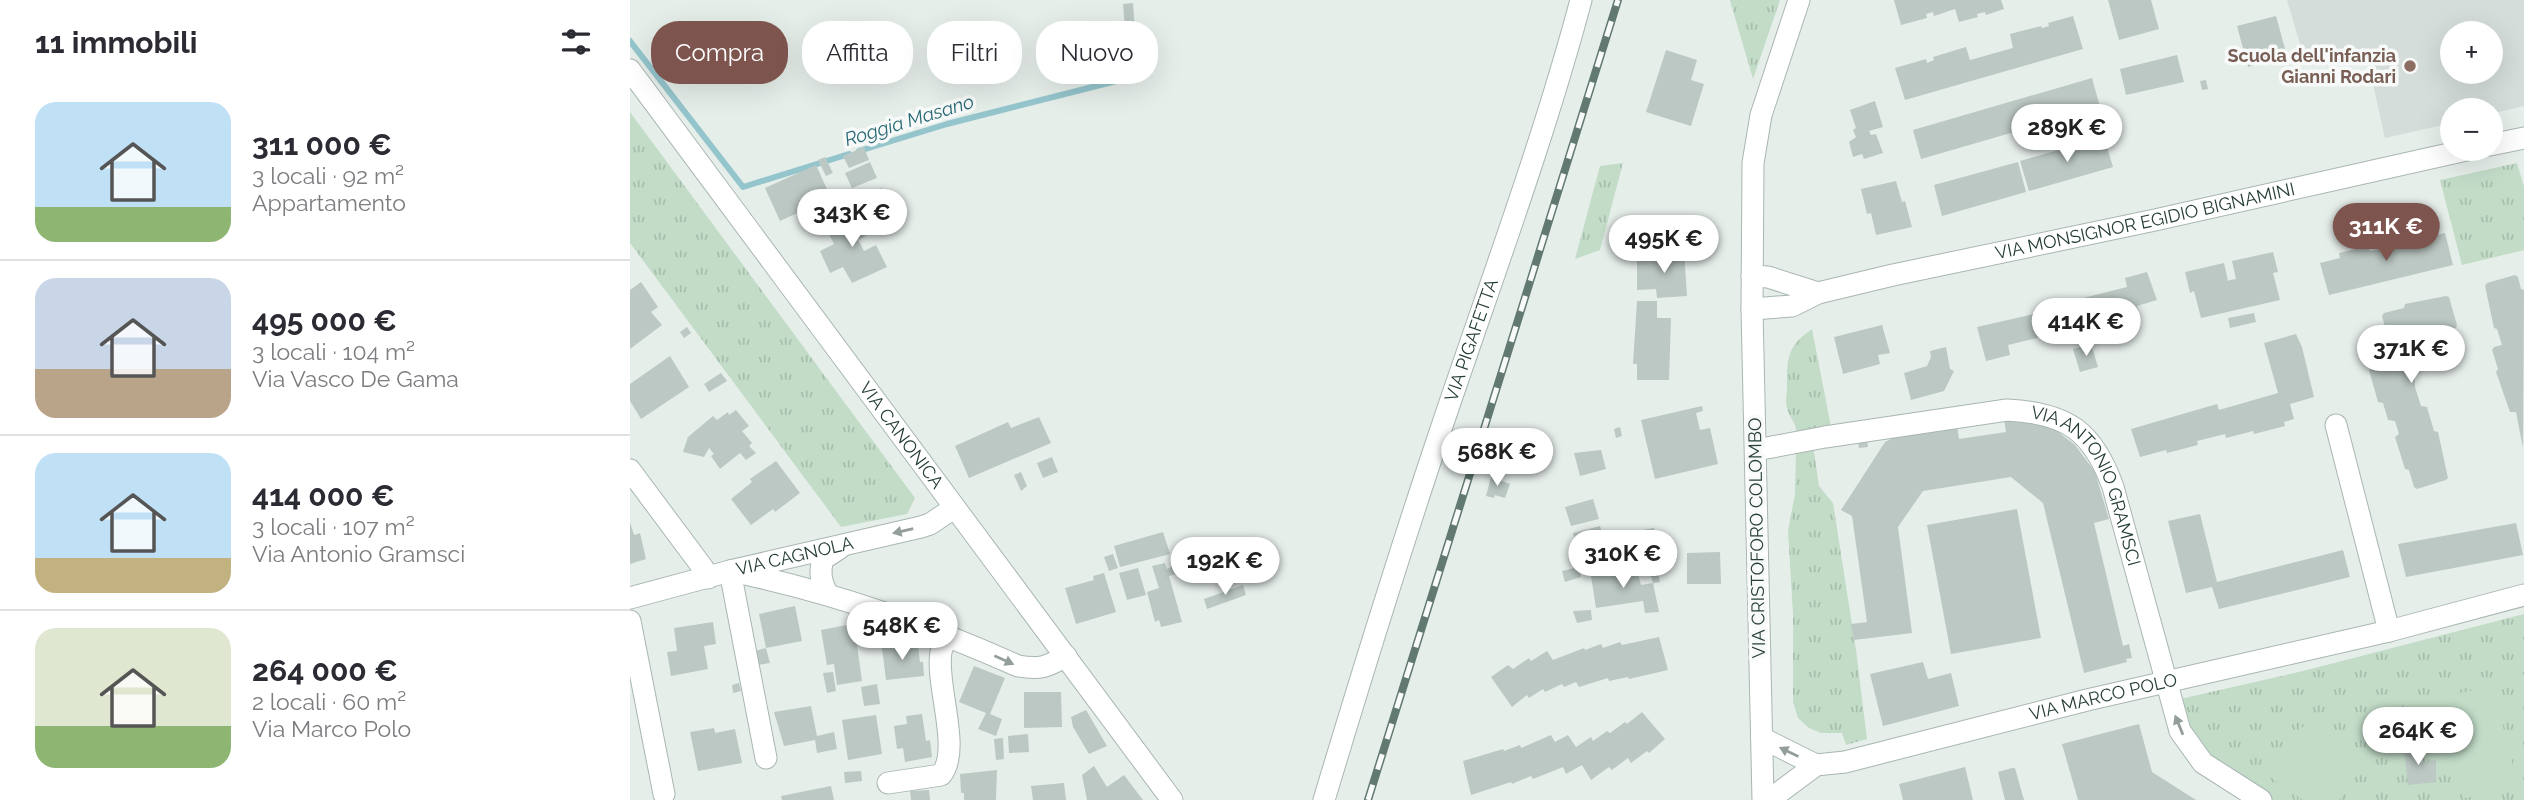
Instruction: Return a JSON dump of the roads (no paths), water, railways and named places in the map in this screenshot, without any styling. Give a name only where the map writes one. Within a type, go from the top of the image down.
[{"type":"street","name":"VIA PIGAFETTA","points":[[1324,800],[1382,610],[1490,290],[1581,0]]},
{"type":"street","name":"VIA CRISTOFORO COLOMBO","points":[[1763,800],[1752,309],[1753,163],[1761,115],[1799,0]]},
{"type":"street","name":"VIA CANONICA","points":[[630,70],[1172,800]]},
{"type":"street","points":[[2503,142],[2524,138]]},
{"type":"street","name":"VIA MONSIGNOR EGIDIO BIGNAMINI","points":[[1752,309],[1792,306],[1818,293],[2440,156]]},
{"type":"street","points":[[1752,276],[1768,277],[1818,293]]},
{"type":"street","name":"VIA ANTONIO GRAMSCI","points":[[1756,450],[2007,410],[2036,411],[2063,421],[2086,438],[2103,460],[2113,487],[2180,731],[2203,763],[2261,800]]},
{"type":"street","points":[[2336,425],[2389,631]]},
{"type":"street","points":[[630,470],[708,578]]},
{"type":"street","name":"VIA CAGNOLA","points":[[630,598],[730,571],[930,524],[954,508]]},
{"type":"street","points":[[827,593],[821,581],[823,559],[848,544]]},
{"type":"street","points":[[766,758],[730,571],[855,601],[1018,666],[1036,669],[1049,666],[1066,656]]},
{"type":"street","name":"VIA MARCO POLO","points":[[1769,800],[1816,765],[1845,762],[2165,682],[2389,631],[2524,595]]},
{"type":"street","points":[[630,621],[664,794]]},
{"type":"street","points":[[888,783],[941,775],[946,769],[949,753],[940,655],[947,637]]},
{"type":"street","points":[[1762,738],[1816,765]]},
{"type":"waterway","points":[[630,41],[743,187],[849,154]]},
{"type":"waterway","name":"Roggia Masano","points":[[859,151],[947,124],[1104,84]]},
{"type":"railway","points":[[1368,800],[1618,0]]},
{"type":"place","name":"Scuola dell'infanzia Gianni Rodari","points":[[2410,66]]}]
